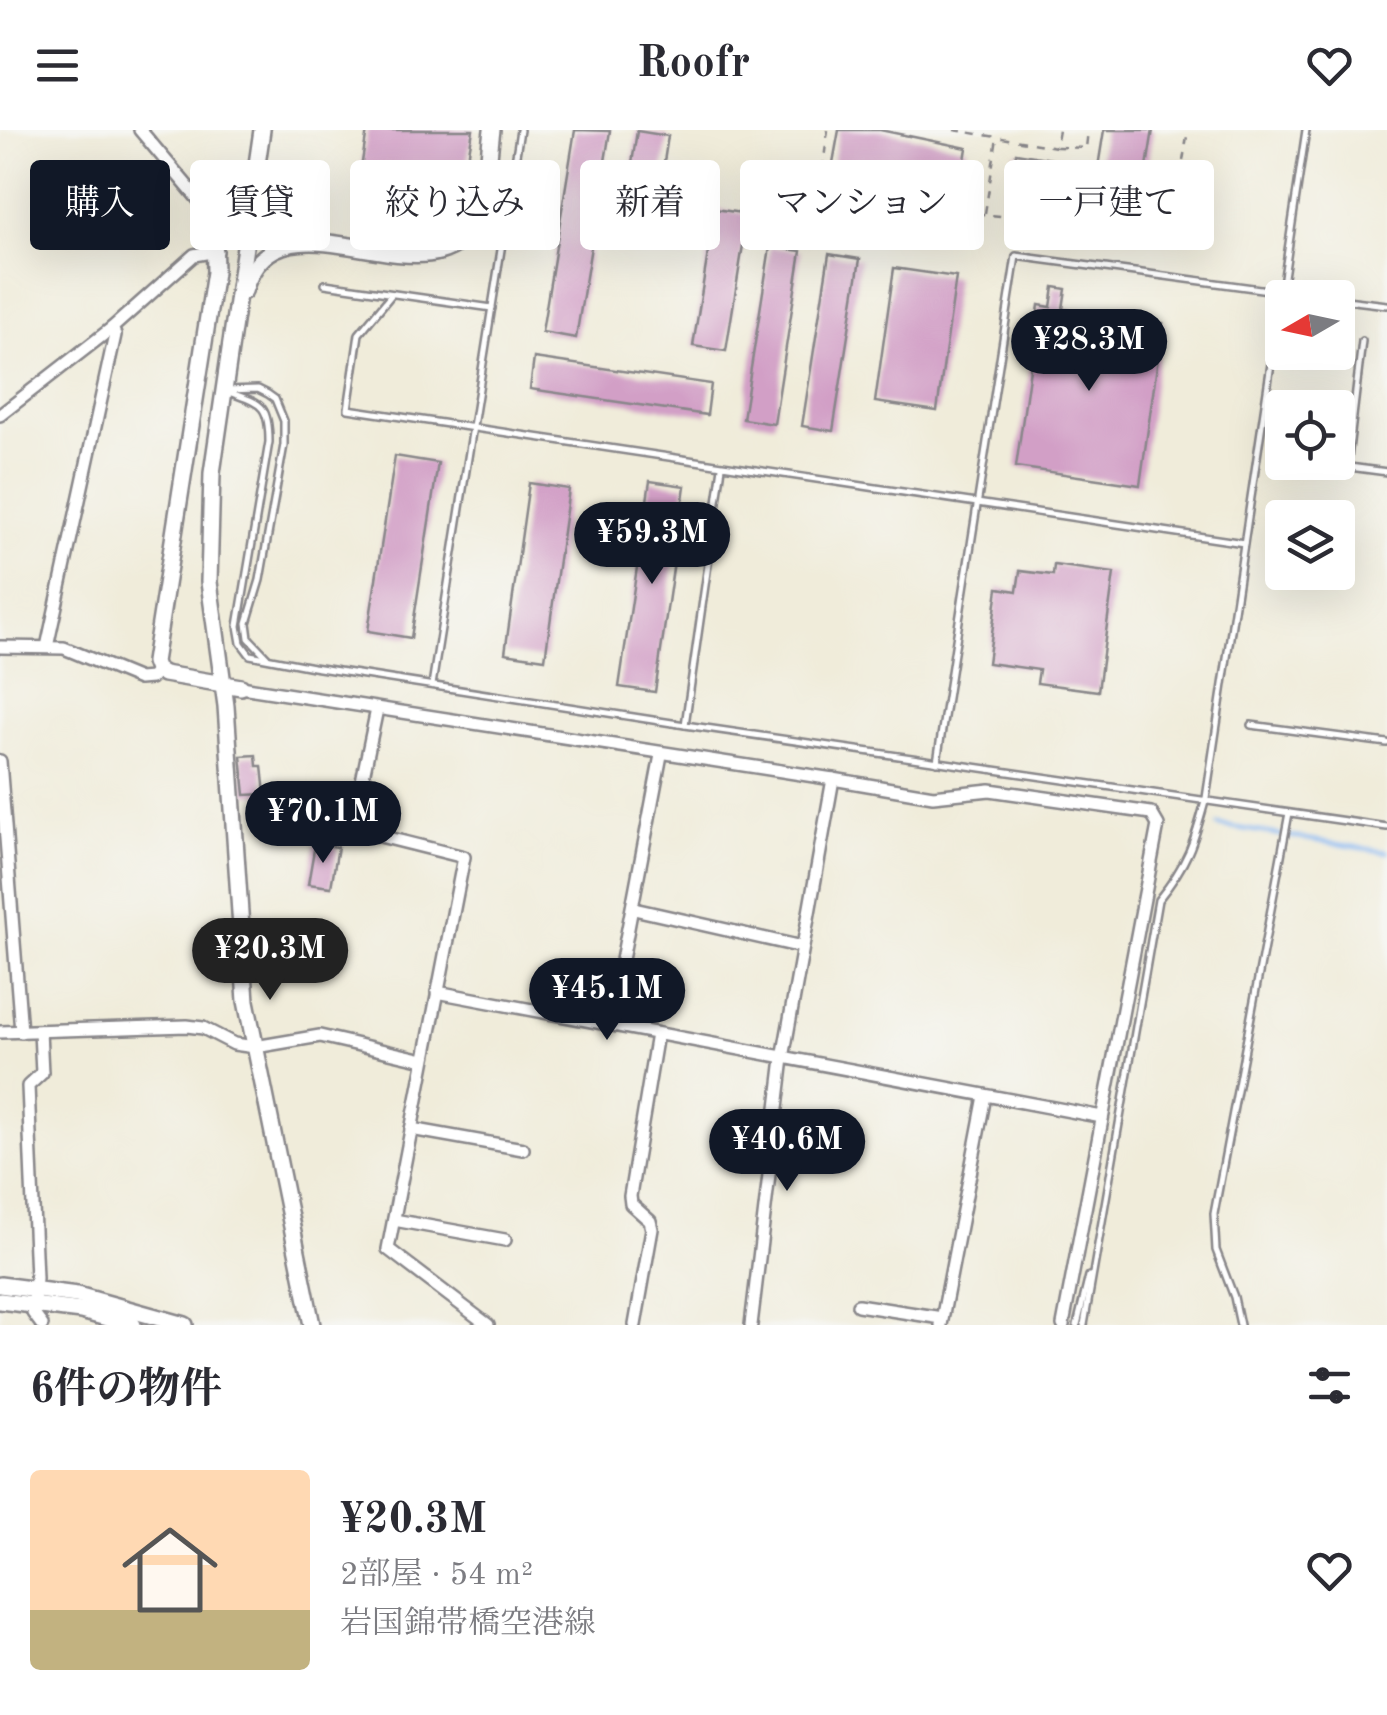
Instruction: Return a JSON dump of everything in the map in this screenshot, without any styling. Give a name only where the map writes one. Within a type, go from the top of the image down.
[{"type":"street","points":[[140,130],[190,189]]},
{"type":"street","points":[[258,160],[262,130]]},
{"type":"street","points":[[330,243],[428,256],[465,238],[482,202],[492,130]]},
{"type":"street","points":[[245,250],[222,390],[208,536],[209,582],[222,684],[246,1001],[312,1325]]},
{"type":"street","points":[[226,368],[253,268],[276,250]]},
{"type":"street","points":[[1,412],[112,328],[194,255],[217,251],[154,662],[157,670]]},
{"type":"street","points":[[48,647],[115,335],[112,328]]},
{"type":"street","points":[[0,647],[48,647],[81,654],[139,679],[151,678],[157,670]]},
{"type":"street","points":[[157,670],[222,684],[933,796],[990,790],[1151,813],[1158,825],[1063,1325]]},
{"type":"street","points":[[377,709],[352,829],[464,857],[388,1249],[488,1325]]},
{"type":"street","points":[[610,1023],[662,755]]},
{"type":"street","points":[[0,760],[21,1032]]},
{"type":"street","points":[[751,1325],[782,1058],[832,779]]},
{"type":"street","points":[[634,909],[802,948]]},
{"type":"street","points":[[438,992],[1102,1116]]},
{"type":"street","points":[[0,1032],[187,1026],[203,1028],[234,1044],[255,1046],[320,1036],[424,1060]]},
{"type":"street","points":[[40,1031],[42,1073],[28,1086],[32,1313],[42,1325]]},
{"type":"street","points":[[635,1325],[652,1229],[650,1221],[631,1204],[630,1196],[656,1034]]},
{"type":"street","points":[[858,1306],[942,1322],[986,1096]]},
{"type":"street","points":[[411,1128],[523,1150]]},
{"type":"street","points":[[394,1220],[505,1240]]},
{"type":"street","points":[[0,1285],[134,1325]]},
{"type":"street","points":[[0,1301],[33,1295],[77,1295],[185,1325]]},
{"type":"lane","points":[[432,686],[520,130]]},
{"type":"lane","points":[[1284,280],[1306,130]]},
{"type":"lane","points":[[937,762],[974,505],[1016,256],[1265,289]]},
{"type":"lane","points":[[325,284],[492,308]]},
{"type":"lane","points":[[392,294],[359,334],[348,410],[1244,543]]},
{"type":"lane","points":[[1355,301],[1387,305]]},
{"type":"lane","points":[[1355,396],[1362,341]]},
{"type":"lane","points":[[1081,1325],[1158,900],[1183,869],[1206,798],[1270,370]]},
{"type":"lane","points":[[222,390],[258,389],[275,399],[284,420],[284,445],[260,580],[248,623],[249,638],[268,658]]},
{"type":"lane","points":[[222,390],[256,400],[269,417],[269,442],[238,626],[241,644],[250,655],[432,686],[1387,827]]},
{"type":"lane","points":[[685,724],[722,467]]},
{"type":"lane","points":[[1355,468],[1387,472]]},
{"type":"lane","points":[[1251,725],[1387,743]]},
{"type":"lane","points":[[1240,1325],[1234,1296],[1216,1250],[1214,1214],[1290,813]]},
{"type":"path","points":[[828,130],[819,196],[1171,236],[1188,130]]},
{"type":"path","points":[[954,130],[1056,147],[1086,148],[1088,130]]},
{"type":"path","points":[[985,214],[997,130]]},
{"type":"path","points":[[1056,147],[1060,130]]},
{"type":"path","points":[[996,138],[1006,139]]},
{"type":"building","points":[[367,130],[473,130],[468,160],[362,160]]},
{"type":"building","points":[[575,130],[610,131],[605,160],[580,160],[580,250],[590,250],[576,338],[542,332],[555,250],[560,250],[560,222]]},
{"type":"building","points":[[839,130],[880,130],[967,148],[965,160],[834,160]]},
{"type":"building","points":[[1104,130],[1153,130],[1148,160],[1099,160]]},
{"type":"building","points":[[637,131],[668,136],[664,160],[632,160]]},
{"type":"building","points":[[1016,153],[1057,160],[1015,160]]},
{"type":"building","points":[[720,210],[740,213],[742,250],[726,351],[693,346],[708,250],[720,250]]},
{"type":"building","points":[[770,250],[801,251],[774,424],[743,419]]},
{"type":"building","points":[[829,254],[860,259],[833,431],[802,426]]},
{"type":"building","points":[[894,268],[956,277],[937,411],[875,402]]},
{"type":"building","points":[[1054,287],[1066,289],[1063,309],[1163,323],[1140,485],[1016,467],[1039,305],[1051,307]]},
{"type":"building","points":[[534,358],[711,384],[707,415],[530,389]]},
{"type":"building","points":[[395,456],[438,463],[411,638],[368,631]]},
{"type":"building","points":[[650,481],[685,486],[655,692],[619,687]]},
{"type":"building","points":[[529,483],[569,489],[545,659],[505,653]]},
{"type":"building","points":[[1054,565],[1114,573],[1098,691],[1037,683],[1039,670],[988,663],[998,588],[1017,591],[1020,571],[1053,575]]},
{"type":"building","points":[[256,755],[257,766],[262,766],[265,794],[245,795],[241,756]]},
{"type":"building","points":[[315,844],[338,847],[331,887],[308,884]]},
{"type":"waterway","points":[[1218,825],[1387,852]]}]
